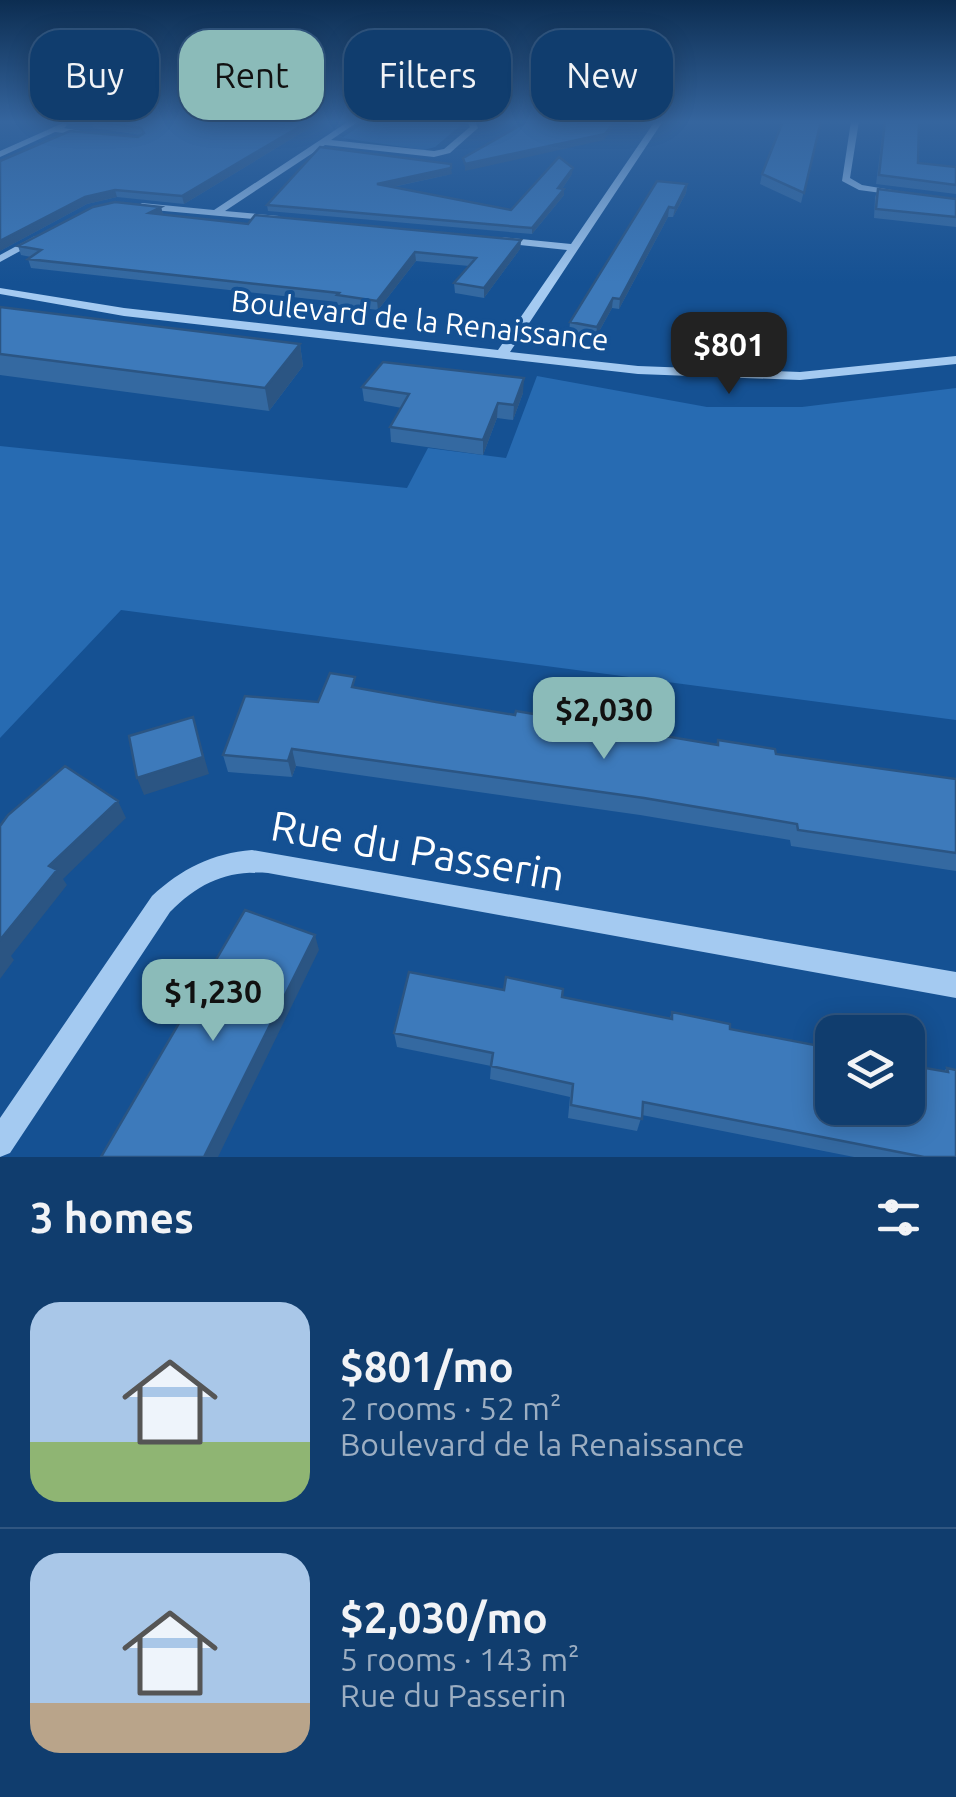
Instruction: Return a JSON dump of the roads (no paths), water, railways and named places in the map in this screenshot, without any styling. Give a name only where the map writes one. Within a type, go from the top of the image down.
[{"type":"street","points":[[215,212],[272,175]]},
{"type":"street","points":[[501,355],[623,175]]},
{"type":"street","points":[[847,175],[846,181],[872,190],[922,197]]},
{"type":"street","points":[[128,204],[294,220]]},
{"type":"street","points":[[0,259],[52,231]]},
{"type":"street","points":[[491,239],[573,247]]},
{"type":"street","name":"Boulevard de la Renaissance","points":[[0,290],[82,307],[501,355],[735,376],[854,372],[956,360]]},
{"type":"street","name":"Rue du Passerin","points":[[0,1142],[161,904],[198,874],[240,860],[956,985]]}]
